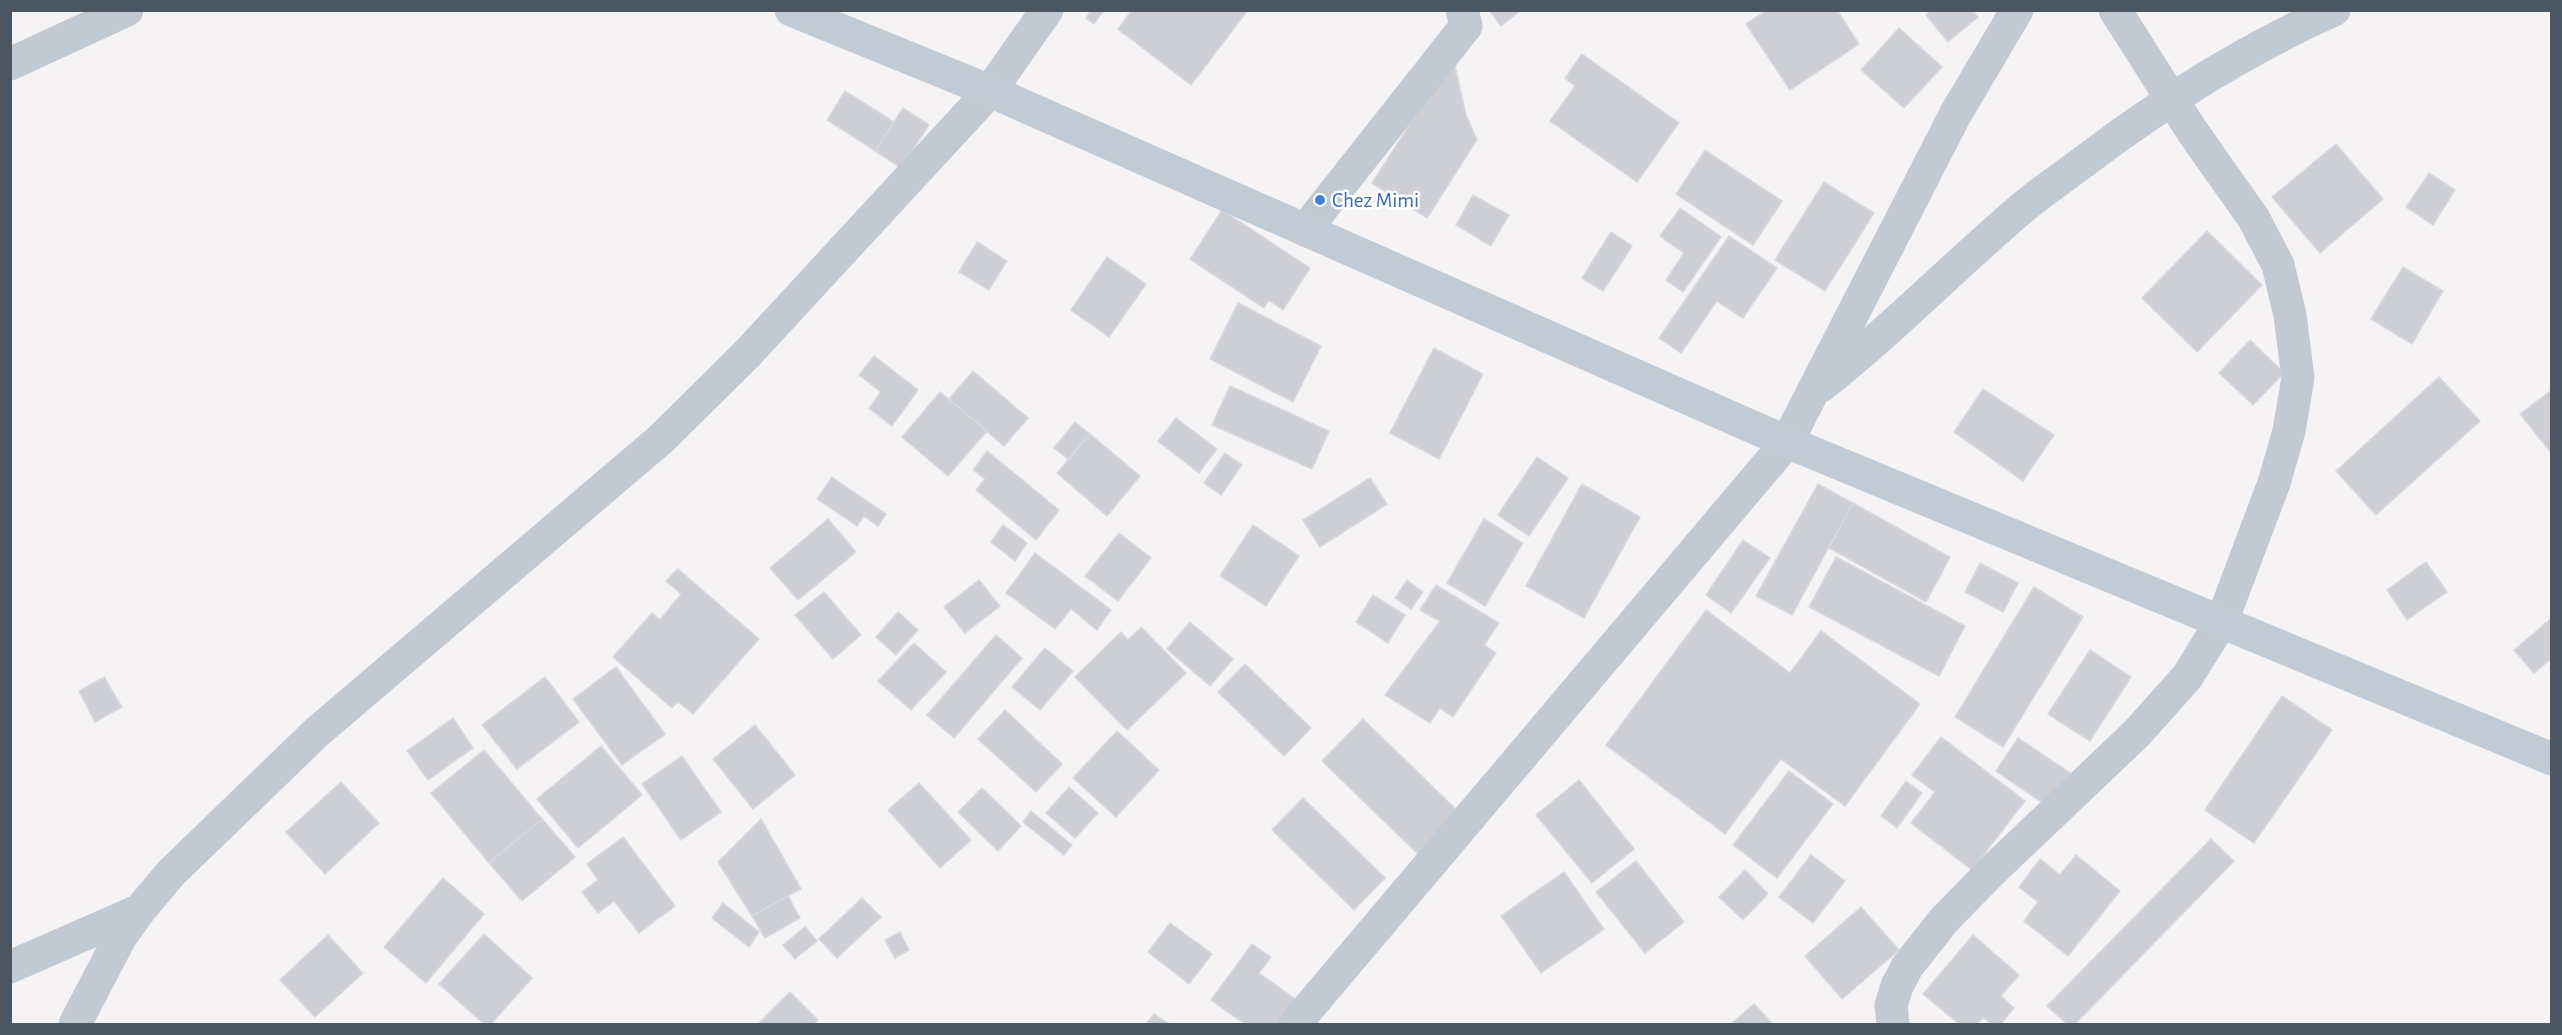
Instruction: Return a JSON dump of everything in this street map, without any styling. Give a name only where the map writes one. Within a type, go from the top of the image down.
[{"type":"street","points":[[10,64],[128,10]]},
{"type":"street","points":[[791,10],[990,90],[1786,442],[2552,759]]},
{"type":"street","points":[[75,1024],[120,938],[171,873],[317,732],[662,439],[747,354],[990,90],[1047,10]]},
{"type":"street","points":[[1305,230],[1466,26],[1462,10]]},
{"type":"street","points":[[1295,1024],[1786,442],[1955,115],[2017,10]]},
{"type":"street","points":[[1893,1024],[1891,1005],[1897,986],[1907,967],[1944,920],[2137,733],[2187,677],[2222,621],[2274,483],[2289,431],[2298,378],[2290,315],[2278,265],[2254,219],[2170,99],[2115,10]]},
{"type":"street","points":[[1812,393],[1867,349],[2022,208],[2170,99],[2228,63],[2334,10]]},
{"type":"street","points":[[10,967],[140,910]]},
{"type":"building","points":[[1091,10],[1104,10],[1094,24],[1086,18]]},
{"type":"building","points":[[1132,10],[1248,10],[1191,85],[1118,29]]},
{"type":"building","points":[[1489,10],[1521,10],[1501,26]]},
{"type":"building","points":[[1767,10],[1837,10],[1859,44],[1790,90],[1746,24]]},
{"type":"building","points":[[1932,10],[1972,10],[1978,17],[1948,42],[1926,15]]},
{"type":"building","points":[[1899,28],[1942,67],[1904,108],[1861,70]]},
{"type":"building","points":[[1582,54],[1679,123],[1637,182],[1550,121],[1575,86],[1565,78]]},
{"type":"building","points":[[1453,57],[1466,115],[1477,140],[1427,218],[1372,183]]},
{"type":"building","points":[[845,91],[894,122],[875,151],[827,120]]},
{"type":"building","points":[[903,108],[929,125],[901,168],[875,151]]},
{"type":"building","points":[[2336,144],[2383,199],[2320,253],[2272,197]]},
{"type":"building","points":[[1705,150],[1782,201],[1753,245],[1676,194]]},
{"type":"building","points":[[2429,173],[2455,190],[2433,225],[2406,207]]},
{"type":"building","points":[[1824,182],[1874,213],[1825,291],[1775,260]]},
{"type":"building","points":[[1473,195],[1509,215],[1491,246],[1456,225]]},
{"type":"building","points":[[1680,208],[1721,237],[1683,292],[1666,280],[1684,253],[1660,236]]},
{"type":"building","points":[[1222,210],[1310,268],[1283,310],[1269,300],[1264,308],[1190,259]]},
{"type":"building","points":[[2207,231],[2262,285],[2197,352],[2142,298]]},
{"type":"building","points":[[1611,232],[1632,246],[1603,291],[1582,278]]},
{"type":"building","points":[[1729,236],[1777,268],[1743,318],[1717,301],[1681,353],[1659,338]]},
{"type":"building","points":[[977,242],[1007,261],[989,290],[959,272]]},
{"type":"building","points":[[1107,257],[1146,284],[1109,337],[1071,310]]},
{"type":"building","points":[[2403,267],[2443,291],[2412,344],[2371,319]]},
{"type":"building","points":[[1238,303],[1321,346],[1293,402],[1210,359]]},
{"type":"building","points":[[2250,340],[2284,373],[2253,405],[2219,373]]},
{"type":"building","points":[[1434,348],[1483,374],[1439,459],[1390,433]]},
{"type":"building","points":[[874,356],[918,390],[892,426],[869,408],[881,392],[859,375]]},
{"type":"building","points":[[973,371],[1028,418],[1004,446],[949,399]]},
{"type":"building","points":[[2439,377],[2480,421],[2376,515],[2336,471]]},
{"type":"building","points":[[1230,386],[1329,431],[1312,469],[1212,425]]},
{"type":"building","points":[[1983,389],[2054,435],[2023,481],[1954,432]]},
{"type":"building","points":[[2552,390],[2552,454],[2520,414]]},
{"type":"building","points":[[940,392],[987,431],[948,476],[902,437]]},
{"type":"building","points":[[1176,418],[1217,449],[1199,473],[1158,441]]},
{"type":"building","points":[[1075,422],[1090,434],[1068,459],[1054,448]]},
{"type":"building","points":[[1090,434],[1140,476],[1107,516],[1057,473]]},
{"type":"building","points":[[987,451],[1059,510],[1036,540],[976,490],[985,479],[973,470]]},
{"type":"building","points":[[1225,453],[1242,465],[1221,495],[1204,483]]},
{"type":"building","points":[[1537,457],[1568,478],[1529,536],[1498,515]]},
{"type":"building","points":[[832,477],[886,514],[878,526],[864,516],[857,526],[817,499]]},
{"type":"building","points":[[1370,478],[1387,504],[1320,547],[1303,520]]},
{"type":"building","points":[[1582,484],[1640,517],[1584,618],[1526,586]]},
{"type":"building","points":[[1818,484],[1853,503],[1792,615],[1756,596]]},
{"type":"building","points":[[1853,503],[1950,557],[1926,602],[1829,548]]},
{"type":"building","points":[[828,519],[856,552],[798,600],[770,568]]},
{"type":"building","points":[[1484,519],[1523,543],[1485,606],[1447,583]]},
{"type":"building","points":[[1003,525],[1027,543],[1015,561],[991,542]]},
{"type":"building","points":[[1253,525],[1299,556],[1266,606],[1220,576]]},
{"type":"building","points":[[1119,533],[1151,558],[1118,601],[1085,576]]},
{"type":"building","points":[[1743,540],[1770,558],[1731,613],[1706,595]]},
{"type":"building","points":[[1035,553],[1111,610],[1097,630],[1071,609],[1055,629],[1006,593]]},
{"type":"building","points":[[1836,557],[1965,626],[1939,676],[1809,607]]},
{"type":"building","points":[[2426,562],[2447,592],[2407,620],[2387,590]]},
{"type":"building","points":[[1980,563],[2018,583],[2003,612],[1965,592]]},
{"type":"building","points":[[678,569],[759,639],[693,714],[678,702],[672,708],[613,657],[652,613],[660,620],[681,594],[666,581]]},
{"type":"building","points":[[979,580],[1000,606],[965,633],[944,607]]},
{"type":"building","points":[[1407,580],[1423,592],[1411,609],[1395,598]]},
{"type":"building","points":[[1436,585],[1499,623],[1484,645],[1496,653],[1453,717],[1440,708],[1430,723],[1385,695],[1440,621],[1420,610]]},
{"type":"building","points":[[2034,587],[2083,617],[2003,747],[1955,717]]},
{"type":"building","points":[[824,592],[861,635],[833,659],[795,615]]},
{"type":"building","points":[[1373,595],[1405,615],[1388,643],[1356,622]]},
{"type":"building","points":[[1706,610],[1790,673],[1821,631],[1920,704],[1845,806],[1781,759],[1725,834],[1606,745]]},
{"type":"building","points":[[898,612],[918,630],[896,655],[876,637]]},
{"type":"building","points":[[2552,618],[2552,658],[2534,673],[2514,650]]},
{"type":"building","points":[[1190,622],[1233,659],[1210,686],[1167,649]]},
{"type":"building","points":[[1141,627],[1186,673],[1127,730],[1075,677],[1121,632],[1128,640]]},
{"type":"building","points":[[996,635],[1022,658],[954,738],[927,715]]},
{"type":"building","points":[[914,643],[946,672],[911,710],[878,681]]},
{"type":"building","points":[[1045,648],[1073,671],[1040,710],[1012,687]]},
{"type":"building","points":[[2090,650],[2131,677],[2090,741],[2048,714]]},
{"type":"building","points":[[1245,664],[1311,728],[1284,756],[1218,692]]},
{"type":"building","points":[[616,667],[665,734],[622,765],[573,699]]},
{"type":"building","points":[[104,677],[122,707],[95,722],[79,691]]},
{"type":"building","points":[[545,677],[579,722],[517,769],[482,725]]},
{"type":"building","points":[[2282,696],[2332,730],[2254,843],[2205,810]]},
{"type":"building","points":[[1005,710],[1062,764],[1036,792],[978,739]]},
{"type":"building","points":[[453,718],[473,748],[428,780],[407,751]]},
{"type":"building","points":[[1363,719],[1465,818],[1424,860],[1322,761]]},
{"type":"building","points":[[755,725],[795,775],[753,809],[713,759]]},
{"type":"building","points":[[1117,731],[1159,770],[1116,817],[1073,778]]},
{"type":"building","points":[[1941,737],[2025,801],[1972,870],[1911,823],[1935,792],[1912,775]]},
{"type":"building","points":[[2018,738],[2073,775],[2050,808],[1996,771]]},
{"type":"building","points":[[601,746],[642,795],[578,848],[537,799]]},
{"type":"building","points":[[484,750],[542,819],[489,863],[431,793]]},
{"type":"building","points":[[682,756],[721,812],[681,840],[642,784]]},
{"type":"building","points":[[1789,771],[1833,804],[1777,878],[1733,845]]},
{"type":"building","points":[[1579,780],[1634,849],[1592,883],[1536,815]]},
{"type":"building","points":[[1906,781],[1922,793],[1897,828],[1881,816]]},
{"type":"building","points":[[341,782],[379,823],[325,874],[286,832]]},
{"type":"building","points":[[919,783],[971,840],[940,868],[888,810]]},
{"type":"building","points":[[1069,787],[1098,813],[1075,838],[1046,813]]},
{"type":"building","points":[[982,788],[1021,826],[998,851],[958,812]]},
{"type":"building","points":[[1303,798],[1385,878],[1354,910],[1272,830]]},
{"type":"building","points":[[1031,811],[1072,845],[1064,855],[1023,822]]},
{"type":"building","points":[[542,819],[575,857],[522,901],[489,863]]},
{"type":"building","points":[[761,819],[801,889],[752,916],[718,862]]},
{"type":"building","points":[[623,837],[675,906],[639,933],[614,901],[598,913],[582,892],[598,880],[587,864]]},
{"type":"building","points":[[2211,839],[2234,861],[2075,1024],[2067,1024],[2047,1006]]},
{"type":"building","points":[[1811,855],[1845,881],[1813,923],[1779,897]]},
{"type":"building","points":[[2076,855],[2120,891],[2068,956],[2024,921],[2038,902],[2019,887],[2040,859],[2060,875]]},
{"type":"building","points":[[1636,861],[1684,922],[1645,953],[1596,892]]},
{"type":"building","points":[[1745,870],[1768,894],[1743,920],[1719,897]]},
{"type":"building","points":[[1564,872],[1604,929],[1541,973],[1501,916]]},
{"type":"building","points":[[443,878],[484,914],[426,983],[384,947]]},
{"type":"building","points":[[788,896],[800,918],[765,938],[752,916]]},
{"type":"building","points":[[862,898],[881,917],[837,958],[819,939]]},
{"type":"building","points":[[723,903],[759,932],[749,947],[712,918]]},
{"type":"building","points":[[1861,907],[1899,950],[1842,999],[1805,956]]},
{"type":"building","points":[[1170,923],[1212,954],[1189,984],[1148,952]]},
{"type":"building","points":[[805,927],[817,941],[795,959],[783,945]]},
{"type":"building","points":[[900,932],[909,950],[895,958],[885,940]]},
{"type":"building","points":[[484,934],[532,978],[491,1024],[484,1024],[439,984]]},
{"type":"building","points":[[328,935],[363,973],[315,1017],[280,980]]},
{"type":"building","points":[[1973,935],[2019,975],[2001,996],[2014,1008],[2001,1024],[1991,1024],[1983,1017],[1977,1024],[1959,1024],[1923,994]]},
{"type":"building","points":[[1252,944],[1271,957],[1259,973],[1299,1002],[1282,1024],[1245,1024],[1211,1000]]},
{"type":"building","points":[[790,992],[818,1020],[814,1024],[758,1024]]},
{"type":"building","points":[[1754,1004],[1773,1024],[1731,1024]]},
{"type":"building","points":[[1154,1014],[1169,1024],[1146,1024]]},
{"type":"place","name":"Chez Mimi","points":[[1320,200]]}]
